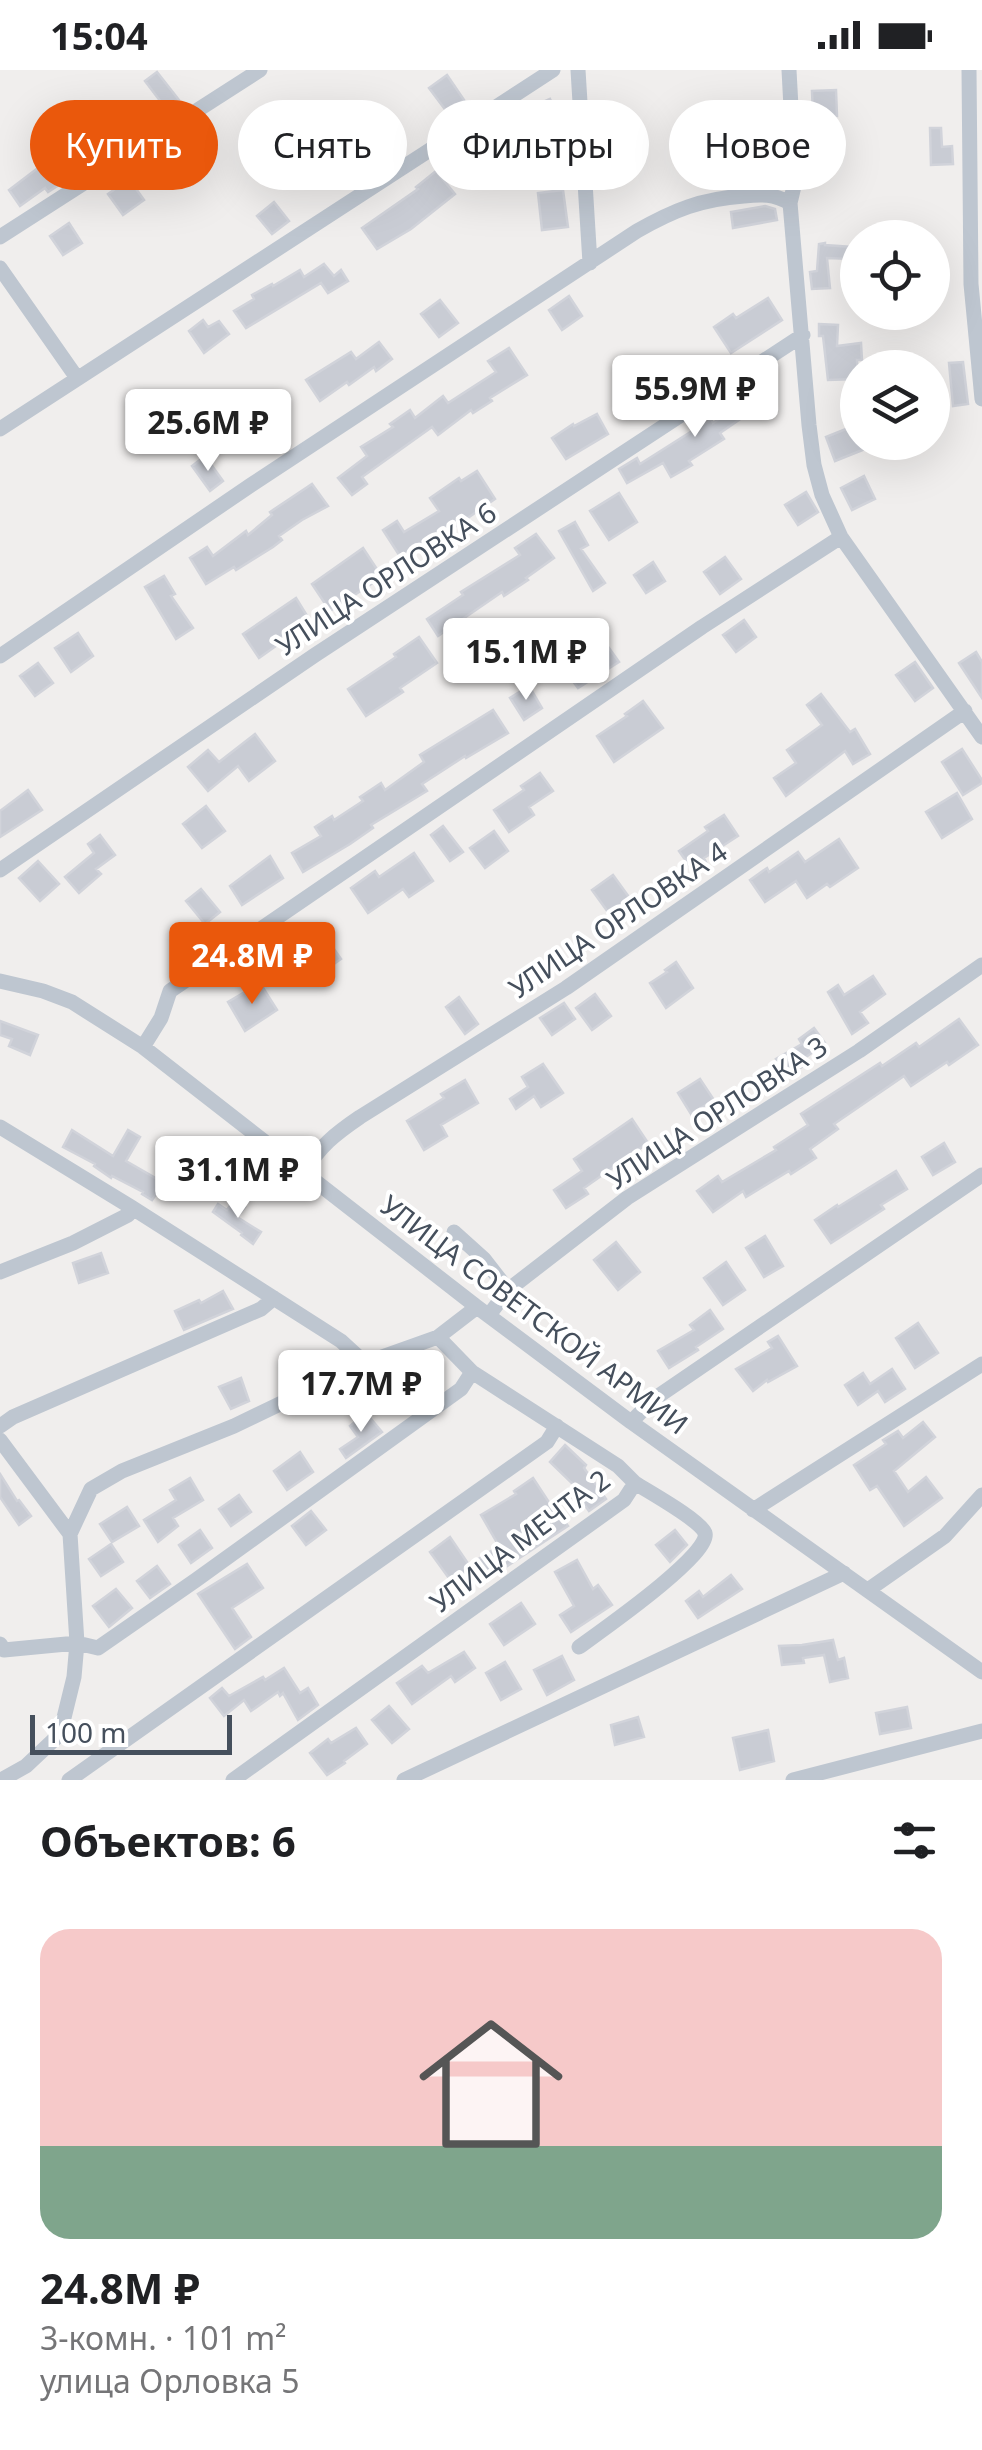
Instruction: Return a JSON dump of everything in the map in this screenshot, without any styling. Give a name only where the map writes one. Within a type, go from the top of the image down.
[{"type":"street","points":[[0,237],[260,70]]},
{"type":"street","points":[[0,429],[553,70]]},
{"type":"street","points":[[578,70],[590,263]]},
{"type":"street","points":[[788,70],[795,182],[790,203],[814,465],[822,495],[841,537],[982,737]]},
{"type":"street","points":[[969,70],[975,92],[976,280],[982,399]]},
{"type":"street","points":[[0,656],[235,496],[667,214],[714,198],[772,193],[790,203]]},
{"type":"street","points":[[0,268],[78,378]]},
{"type":"street","name":"УЛИЦА ОРЛОВКА 6","points":[[0,870],[315,654],[803,335]]},
{"type":"street","points":[[143,1047],[161,1018],[170,991],[686,638],[841,537]]},
{"type":"street","name":"УЛИЦА ОРЛОВКА 4","points":[[304,1172],[331,1137],[566,988],[964,712]]},
{"type":"street","name":"УЛИЦА ОРЛОВКА 3","points":[[70,1534],[92,1489],[122,1471],[234,1426],[365,1363],[438,1338],[483,1311],[627,1198],[860,1051],[982,965]]},
{"type":"street","name":"УЛИЦА СОВЕТСКОЙ АРМИИ","points":[[0,981],[43,990],[72,1002],[143,1047],[631,1422],[982,1672]]},
{"type":"street","points":[[0,1128],[341,1341],[365,1363]]},
{"type":"street","points":[[631,1422],[654,1400],[982,1175]]},
{"type":"street","points":[[0,1272],[73,1243],[128,1215],[131,1207]]},
{"type":"street","points":[[454,1232],[484,1259],[508,1290]]},
{"type":"street","points":[[0,1426],[261,1309],[274,1298]]},
{"type":"street","name":"УЛИЦА МЕЧТА 2","points":[[233,1780],[624,1500],[635,1483],[618,1466],[472,1372],[438,1338]]},
{"type":"street","points":[[752,1510],[982,1364]]},
{"type":"street","points":[[0,1644],[4,1650],[76,1644],[98,1648],[460,1390],[472,1372]]},
{"type":"street","points":[[69,1780],[454,1510],[547,1442],[557,1426]]},
{"type":"street","points":[[0,1440],[70,1534],[76,1644],[74,1677],[60,1734],[26,1766],[1,1780]]},
{"type":"street","points":[[579,1647],[674,1576],[706,1542],[696,1522],[635,1483]]},
{"type":"street","points":[[868,1590],[945,1536],[982,1495]]},
{"type":"street","points":[[404,1780],[844,1573]]},
{"type":"street","points":[[793,1780],[835,1775],[982,1731]]},
{"type":"building","points":[[157,72],[179,100],[159,100],[145,81]]},
{"type":"building","points":[[447,75],[464,100],[438,100],[429,88]]},
{"type":"building","points":[[836,90],[836,100],[812,100],[812,91]]},
{"type":"building","points":[[930,128],[941,128],[942,147],[952,146],[953,164],[931,165]]},
{"type":"building","points":[[30,174],[30,190],[42,190],[20,206],[9,190]]},
{"type":"building","points":[[427,178],[427,190],[452,190],[455,194],[411,229],[377,249],[362,228]]},
{"type":"building","points":[[114,190],[137,190],[144,200],[123,215],[108,194]]},
{"type":"building","points":[[563,190],[568,227],[542,230],[538,193]]},
{"type":"building","points":[[274,202],[289,221],[272,234],[257,216]]},
{"type":"building","points":[[765,206],[775,209],[777,220],[733,228],[731,212]]},
{"type":"building","points":[[69,223],[82,243],[63,255],[50,236]]},
{"type":"building","points":[[819,244],[840,246],[840,259],[827,258],[830,288],[812,289],[810,272],[817,271]]},
{"type":"building","points":[[324,264],[334,276],[341,270],[348,281],[328,293],[321,283],[246,328],[234,311],[272,284],[300,270],[304,277]]},
{"type":"building","points":[[569,296],[582,316],[562,330],[549,310]]},
{"type":"building","points":[[768,298],[782,320],[731,353],[714,327]]},
{"type":"building","points":[[440,300],[458,323],[439,337],[421,314]]},
{"type":"building","points":[[203,320],[208,327],[219,321],[229,334],[204,353],[189,331]]},
{"type":"building","points":[[819,324],[838,325],[837,346],[861,343],[861,350],[840,350],[840,380],[828,380],[823,336],[819,336]]},
{"type":"building","points":[[379,342],[392,359],[320,401],[306,380],[351,352],[356,359]]},
{"type":"building","points":[[509,348],[527,375],[438,435],[432,427],[362,477],[367,484],[352,495],[338,478],[367,456],[361,447],[393,427],[390,424],[410,410],[415,418],[443,396],[448,403],[496,372],[488,361]]},
{"type":"building","points":[[963,362],[968,404],[953,406],[950,363]]},
{"type":"building","points":[[758,378],[770,398],[720,433],[724,439],[689,461],[692,465],[671,477],[663,463],[627,483],[619,469],[637,458],[640,464],[711,419],[713,423],[754,395],[748,384]]},
{"type":"building","points":[[597,414],[608,434],[566,459],[552,438]]},
{"type":"building","points":[[840,431],[840,459],[835,461],[826,437]]},
{"type":"building","points":[[205,456],[223,481],[210,491],[192,466]]},
{"type":"building","points":[[477,471],[495,499],[452,529],[449,526],[414,547],[417,552],[403,561],[383,530],[397,521],[404,532],[439,511],[430,498]]},
{"type":"building","points":[[864,476],[875,499],[852,510],[841,488]]},
{"type":"building","points":[[312,484],[328,506],[279,536],[282,540],[273,547],[206,584],[190,558],[207,547],[213,556],[246,531],[248,535],[272,515],[270,512]]},
{"type":"building","points":[[806,492],[818,512],[798,525],[785,505]]},
{"type":"building","points":[[619,493],[637,522],[609,540],[590,511]]},
{"type":"building","points":[[575,522],[588,545],[581,549],[605,583],[593,591],[559,531]]},
{"type":"building","points":[[536,534],[554,558],[528,580],[504,596],[502,592],[438,636],[427,619],[520,555],[515,548]]},
{"type":"building","points":[[363,548],[382,577],[330,611],[312,584]]},
{"type":"building","points":[[725,557],[741,579],[720,594],[704,572]]},
{"type":"building","points":[[653,562],[665,581],[646,593],[634,575]]},
{"type":"building","points":[[164,576],[175,594],[171,596],[193,628],[176,639],[145,587]]},
{"type":"building","points":[[296,598],[309,619],[259,658],[243,634]]},
{"type":"building","points":[[744,620],[756,637],[736,652],[723,635]]},
{"type":"building","points":[[78,633],[93,656],[71,672],[55,648]]},
{"type":"building","points":[[419,637],[437,663],[366,716],[348,689]]},
{"type":"building","points":[[609,648],[619,662],[578,688],[564,669],[580,658],[584,665]]},
{"type":"building","points":[[976,652],[982,662],[982,698],[959,663]]},
{"type":"building","points":[[915,662],[933,688],[915,701],[896,675]]},
{"type":"building","points":[[38,663],[53,683],[35,696],[20,676]]},
{"type":"building","points":[[529,686],[542,708],[524,720],[510,698]]},
{"type":"building","points":[[821,694],[850,732],[855,729],[870,754],[853,764],[845,751],[786,796],[774,778],[796,763],[787,750],[822,725],[807,705]]},
{"type":"building","points":[[643,701],[663,728],[614,762],[597,736]]},
{"type":"building","points":[[493,710],[508,733],[422,784],[427,791],[303,872],[292,853],[321,836],[315,827],[363,801],[360,797],[381,783],[385,790],[424,762],[420,755]]},
{"type":"building","points":[[255,734],[275,761],[249,781],[238,766],[208,791],[188,767],[208,750],[219,762]]},
{"type":"building","points":[[962,749],[982,780],[963,795],[942,762]]},
{"type":"building","points":[[540,773],[553,791],[529,807],[534,815],[509,832],[494,810],[524,790],[521,786]]},
{"type":"building","points":[[28,790],[42,810],[0,837],[0,811]]},
{"type":"building","points":[[957,793],[972,819],[942,838],[926,812]]},
{"type":"building","points":[[206,806],[225,831],[202,848],[183,824]]},
{"type":"building","points":[[724,815],[738,836],[704,858],[706,862],[693,871],[679,851]]},
{"type":"building","points":[[443,826],[463,852],[450,861],[431,835]]},
{"type":"building","points":[[494,831],[508,851],[485,868],[470,848]]},
{"type":"building","points":[[100,835],[115,855],[96,869],[101,874],[79,893],[65,877],[94,853],[88,844]]},
{"type":"building","points":[[839,839],[858,868],[807,898],[796,881],[765,902],[750,880],[798,852],[805,862]]},
{"type":"building","points":[[414,853],[433,881],[409,897],[403,889],[368,913],[351,888],[375,871],[379,877]]},
{"type":"building","points":[[270,856],[283,878],[242,905],[230,886]]},
{"type":"building","points":[[38,861],[59,884],[40,901],[19,878]]},
{"type":"building","points":[[613,875],[634,904],[613,919],[592,890]]},
{"type":"building","points":[[201,889],[220,912],[205,924],[186,901]]},
{"type":"building","points":[[324,935],[341,959],[321,973],[312,959],[276,982],[262,960],[286,945],[294,956]]},
{"type":"building","points":[[676,962],[693,988],[666,1008],[650,983]]},
{"type":"building","points":[[873,976],[885,994],[860,1012],[868,1023],[852,1034],[828,992],[838,985],[844,995]]},
{"type":"building","points":[[260,983],[277,1010],[245,1031],[228,1002]]},
{"type":"building","points":[[595,994],[611,1016],[592,1030],[576,1008]]},
{"type":"building","points":[[459,997],[478,1024],[465,1034],[446,1007]]},
{"type":"building","points":[[564,1003],[575,1019],[552,1035],[540,1018]]},
{"type":"building","points":[[959,1019],[978,1045],[911,1086],[904,1076],[834,1124],[838,1129],[810,1149],[816,1158],[746,1197],[743,1191],[713,1212],[697,1191],[718,1176],[722,1182],[776,1150],[774,1147],[808,1125],[801,1114],[880,1063],[882,1066],[916,1043],[919,1047]]},
{"type":"building","points":[[0,1021],[38,1035],[30,1055],[9,1046],[12,1039],[0,1035]]},
{"type":"building","points":[[814,1028],[825,1043],[802,1060],[805,1065],[787,1076],[776,1059],[802,1044],[799,1039]]},
{"type":"building","points":[[543,1064],[563,1093],[541,1107],[534,1096],[516,1109],[510,1099],[528,1087],[522,1077]]},
{"type":"building","points":[[700,1079],[714,1100],[691,1114],[678,1093]]},
{"type":"building","points":[[465,1080],[478,1103],[441,1125],[447,1136],[424,1150],[407,1121]]},
{"type":"building","points":[[632,1119],[648,1143],[584,1188],[588,1194],[566,1208],[554,1190],[582,1171],[574,1159]]},
{"type":"building","points":[[72,1130],[113,1156],[128,1130],[140,1137],[126,1161],[164,1183],[152,1200],[63,1147]]},
{"type":"building","points":[[944,1143],[955,1162],[933,1175],[922,1157]]},
{"type":"building","points":[[896,1171],[907,1189],[831,1243],[815,1220]]},
{"type":"building","points":[[234,1200],[245,1207],[237,1217],[261,1232],[253,1244],[213,1212],[218,1204],[227,1210]]},
{"type":"building","points":[[765,1236],[783,1266],[764,1277],[746,1248]]},
{"type":"building","points":[[616,1242],[640,1272],[618,1290],[594,1260]]},
{"type":"building","points":[[101,1253],[108,1273],[79,1283],[73,1263]]},
{"type":"building","points":[[726,1262],[745,1290],[723,1305],[704,1278]]},
{"type":"building","points":[[223,1291],[233,1309],[184,1330],[175,1311]]},
{"type":"building","points":[[710,1310],[723,1329],[669,1368],[658,1351],[694,1330],[690,1325]]},
{"type":"building","points":[[918,1323],[938,1353],[915,1368],[896,1338]]},
{"type":"building","points":[[778,1336],[797,1366],[753,1391],[736,1369],[772,1348],[768,1342]]},
{"type":"building","points":[[892,1369],[905,1389],[885,1402],[878,1391],[858,1405],[845,1385],[863,1373],[870,1384]]},
{"type":"building","points":[[241,1378],[249,1401],[231,1409],[219,1387]]},
{"type":"building","points":[[366,1413],[382,1432],[346,1458],[340,1449],[358,1437],[350,1426]]},
{"type":"building","points":[[923,1422],[935,1437],[894,1471],[908,1492],[926,1477],[942,1498],[904,1526],[877,1486],[870,1490],[854,1465],[886,1444],[883,1440],[898,1431],[903,1438]]},
{"type":"building","points":[[565,1445],[586,1465],[584,1468],[606,1499],[589,1511],[574,1490],[577,1488],[550,1462]]},
{"type":"building","points":[[300,1452],[313,1472],[287,1490],[274,1471]]},
{"type":"building","points":[[0,1474],[31,1516],[19,1525],[0,1497]]},
{"type":"building","points":[[190,1478],[203,1500],[173,1518],[178,1526],[158,1542],[144,1520],[176,1500],[170,1490]]},
{"type":"building","points":[[533,1478],[568,1526],[495,1574],[493,1571],[459,1592],[430,1552],[450,1537],[469,1565],[499,1546],[481,1515],[516,1494],[514,1491]]},
{"type":"building","points":[[239,1495],[251,1512],[231,1526],[219,1509]]},
{"type":"building","points":[[127,1507],[139,1526],[112,1542],[100,1524]]},
{"type":"building","points":[[311,1511],[326,1530],[306,1545],[292,1526]]},
{"type":"building","points":[[200,1530],[212,1548],[191,1563],[179,1545]]},
{"type":"building","points":[[675,1530],[687,1545],[670,1562],[656,1545]]},
{"type":"building","points":[[111,1544],[123,1562],[101,1576],[89,1559]]},
{"type":"building","points":[[577,1560],[593,1589],[598,1585],[612,1605],[571,1632],[560,1615],[574,1606],[555,1572]]},
{"type":"building","points":[[247,1564],[263,1588],[232,1608],[251,1637],[235,1649],[198,1594]]},
{"type":"building","points":[[157,1566],[170,1584],[150,1598],[137,1581]]},
{"type":"building","points":[[731,1575],[742,1589],[698,1618],[686,1601],[699,1591],[703,1597]]},
{"type":"building","points":[[116,1589],[132,1608],[109,1627],[93,1606]]},
{"type":"building","points":[[521,1603],[535,1624],[504,1645],[490,1624]]},
{"type":"building","points":[[833,1640],[838,1660],[844,1658],[848,1678],[830,1682],[824,1655],[803,1658],[804,1663],[782,1665],[779,1646]]},
{"type":"building","points":[[464,1652],[475,1668],[455,1682],[451,1676],[412,1704],[397,1683],[422,1666],[428,1673]]},
{"type":"building","points":[[562,1656],[574,1680],[547,1695],[534,1670]]},
{"type":"building","points":[[505,1662],[521,1689],[501,1700],[486,1673]]},
{"type":"building","points":[[284,1668],[300,1693],[308,1688],[318,1705],[298,1720],[283,1693],[280,1696],[278,1692],[251,1711],[244,1700],[224,1716],[210,1698],[222,1688],[229,1696]]},
{"type":"building","points":[[389,1706],[409,1729],[392,1743],[372,1720]]},
{"type":"building","points":[[907,1707],[911,1728],[880,1734],[876,1713]]},
{"type":"building","points":[[638,1717],[644,1737],[615,1745],[611,1725]]},
{"type":"building","points":[[356,1728],[367,1744],[327,1775],[310,1753],[328,1739],[331,1743]]},
{"type":"building","points":[[768,1730],[774,1761],[740,1770],[733,1738]]}]
